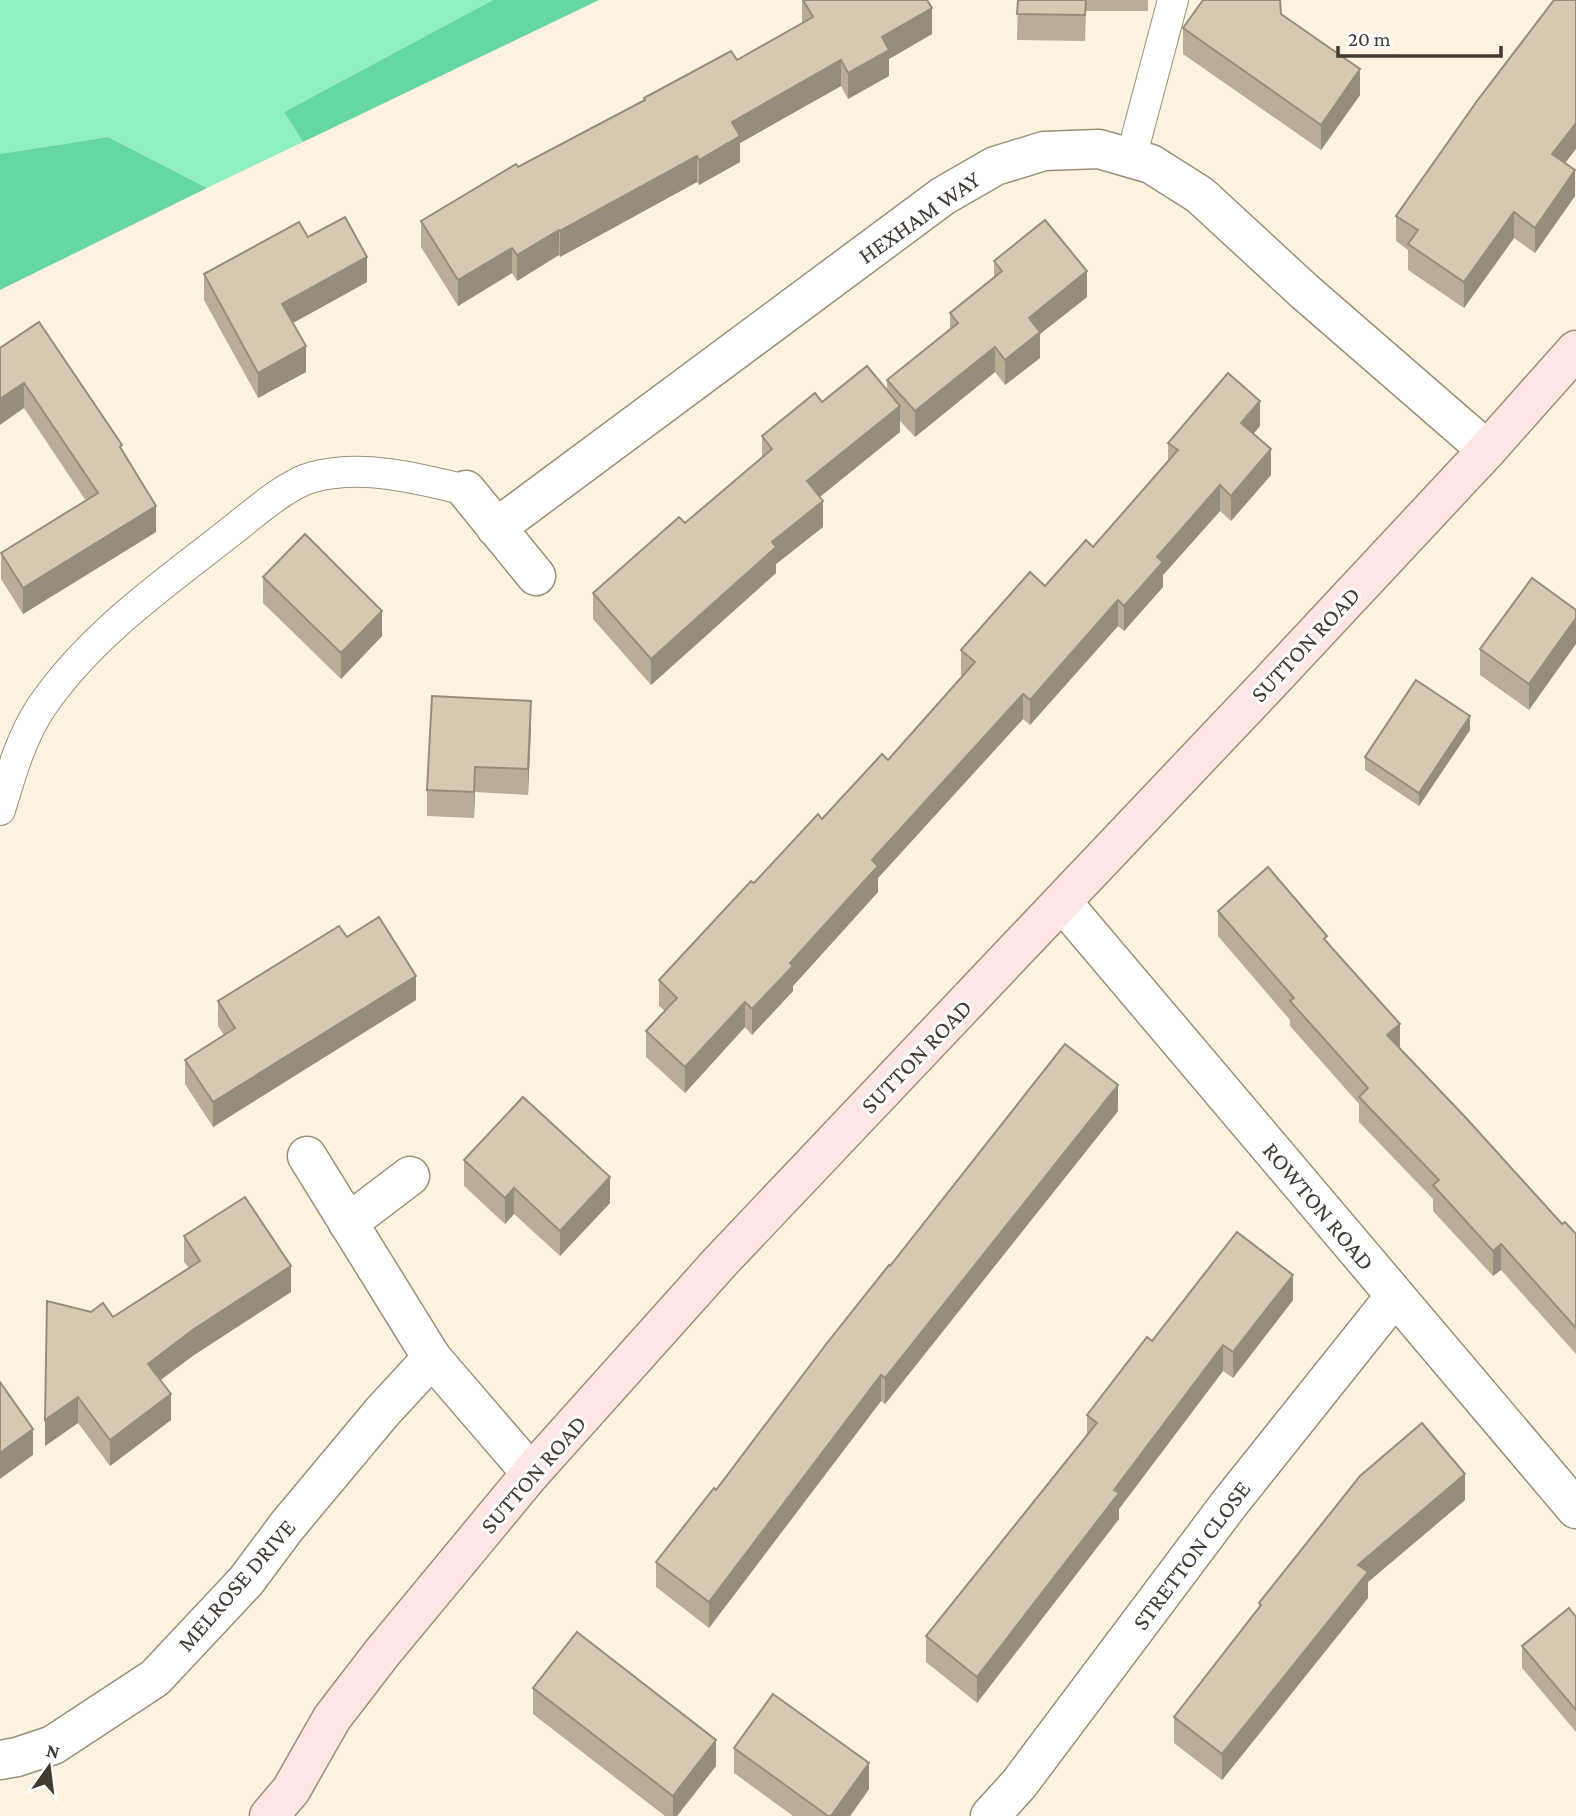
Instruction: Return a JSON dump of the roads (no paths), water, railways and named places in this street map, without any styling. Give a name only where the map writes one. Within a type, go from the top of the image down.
[{"type":"street","name":"HEXHAM WAY","points":[[496,528],[932,204],[995,166],[1045,151],[1099,149],[1131,158],[1151,164],[1200,195],[1304,291],[1487,450]]},
{"type":"street","name":"SUTTON ROAD","points":[[283,1807],[332,1718],[382,1653],[531,1473],[720,1261],[1487,450],[1576,350]]},
{"type":"street","points":[[466,490],[536,576]]},
{"type":"street","name":"ROWTON ROAD","points":[[1062,902],[1576,1509]]},
{"type":"street","points":[[307,1156],[432,1358],[531,1473]]},
{"type":"street","points":[[348,1223],[410,1176]]},
{"type":"street","name":"STRETTON CLOSE","points":[[990,1816],[1019,1784],[1229,1504],[1395,1296]]},
{"type":"street","name":"MELROSE DRIVE","points":[[0,1760],[17,1758],[53,1745],[155,1678],[246,1581],[287,1526],[383,1411],[432,1358]]},
{"type":"lane","points":[[1131,158],[1173,0]]},
{"type":"lane","points":[[0,810],[18,753],[41,708],[100,636],[290,488],[312,477],[345,473],[416,477],[466,490]]}]
